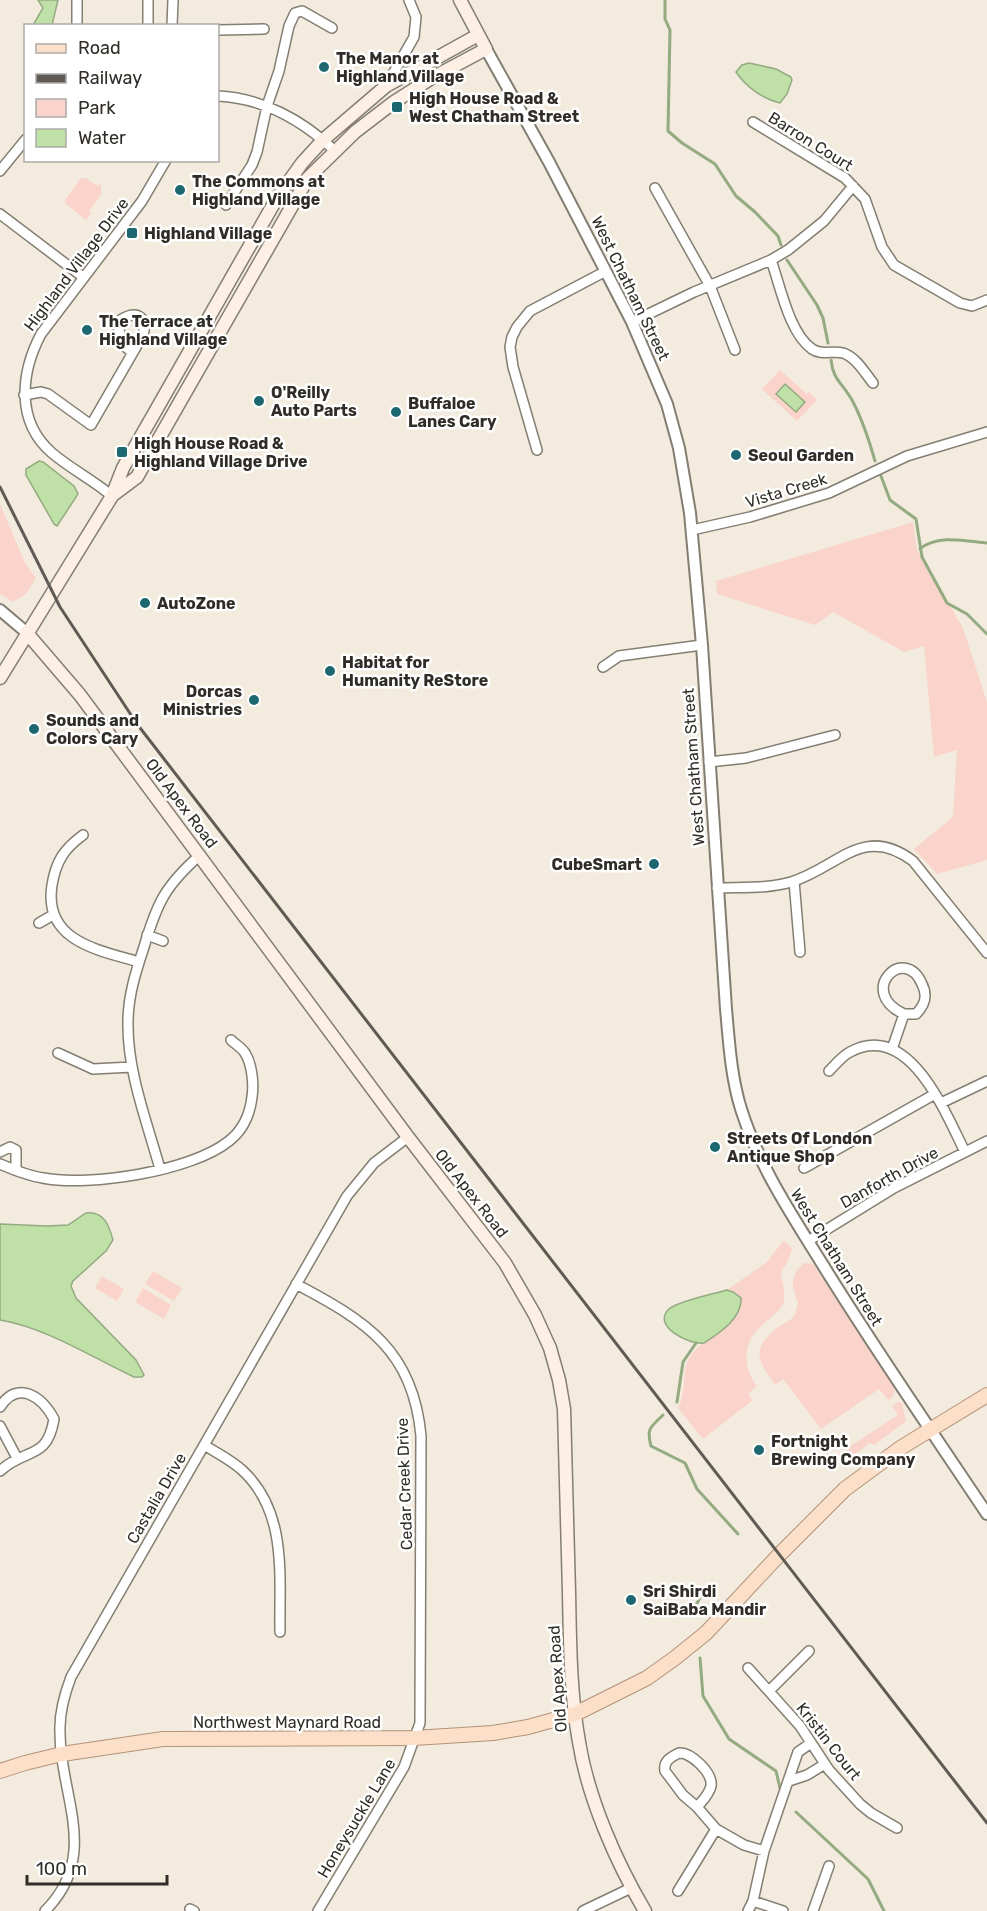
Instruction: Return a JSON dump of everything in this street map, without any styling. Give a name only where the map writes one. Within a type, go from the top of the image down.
[{"type":"main road","name":"West Chatham Street","points":[[460,0],[486,49]]},
{"type":"main road","points":[[0,678],[26,632],[112,496],[123,468],[277,198],[302,163],[323,140],[386,86],[478,34]]},
{"type":"main road","points":[[112,496],[137,477],[308,178],[354,132],[394,102],[430,79],[486,49]]},
{"type":"main road","name":"Old Apex Road","points":[[26,632],[80,695],[408,1137],[505,1263],[536,1315],[550,1348],[564,1409],[570,1650],[579,1743],[586,1775],[602,1819],[631,1888],[645,1911]]},
{"type":"main road","name":"Northwest Maynard Road","points":[[0,1771],[62,1754],[163,1739],[414,1738],[493,1733],[528,1727],[575,1714],[646,1678],[698,1640],[833,1500],[879,1463],[987,1395]]},
{"type":"street","points":[[77,0],[77,24]]},
{"type":"street","points":[[148,0],[148,24]]},
{"type":"street","points":[[172,24],[173,0]]},
{"type":"street","points":[[386,86],[414,37],[417,17],[409,0]]},
{"type":"street","points":[[226,205],[252,165],[257,152],[289,26],[295,14],[300,11],[304,12],[333,28]]},
{"type":"street","points":[[219,30],[264,29]]},
{"type":"street","name":"West Chatham Street","points":[[486,49],[549,162],[632,322],[667,404],[684,470],[692,530],[702,645],[730,1053],[741,1108],[763,1164],[782,1201],[861,1328],[987,1514]]},
{"type":"street","points":[[219,96],[245,99],[267,106],[301,124],[334,150]]},
{"type":"street","name":"Barron Court","points":[[753,122],[845,178],[853,186],[865,199],[882,247],[894,265],[960,303],[972,306],[987,300]]},
{"type":"street","points":[[0,171],[24,141]]},
{"type":"street","name":"Highland Village Drive","points":[[112,496],[60,459],[41,442],[28,416],[24,395],[26,371],[37,342],[54,315],[142,201],[165,162]]},
{"type":"street","points":[[632,322],[771,260],[824,222],[853,186]]},
{"type":"street","points":[[656,188],[710,286],[735,350]]},
{"type":"street","points":[[0,214],[83,277]]},
{"type":"street","points":[[771,260],[794,327],[805,343],[819,353],[839,352],[848,355],[873,383]]},
{"type":"street","points":[[537,450],[511,357],[512,337],[530,311],[606,271]]},
{"type":"street","points":[[24,395],[48,394],[91,425],[132,352]]},
{"type":"street","name":"Vista Creek","points":[[692,530],[750,517],[829,493],[907,456],[987,432]]},
{"type":"street","name":"Old Apex Road","points":[[0,610],[26,632]]},
{"type":"street","points":[[603,667],[619,656],[702,645]]},
{"type":"street","points":[[710,762],[746,758],[835,735]]},
{"type":"street","points":[[83,835],[69,845],[58,863],[51,890],[50,904],[53,915],[64,931],[81,943],[139,962]]},
{"type":"street","points":[[717,888],[775,886],[794,881],[862,847],[895,849],[913,861],[987,953]]},
{"type":"street","points":[[160,1169],[132,1067],[128,1021],[130,999],[155,912],[166,891],[200,855]]},
{"type":"street","points":[[794,881],[800,952]]},
{"type":"street","points":[[39,923],[53,915]]},
{"type":"street","points":[[147,935],[163,941]]},
{"type":"street","points":[[894,969],[911,970],[926,995],[924,1003],[916,1014],[904,1014],[892,1008],[883,990],[883,982],[894,969]]},
{"type":"street","points":[[892,1049],[904,1014]]},
{"type":"street","points":[[0,1164],[44,1179],[81,1181],[124,1178],[160,1169],[215,1149],[228,1142],[244,1124],[250,1107],[253,1083],[245,1053],[231,1040]]},
{"type":"street","points":[[829,1071],[848,1053],[857,1049],[873,1046],[892,1049],[909,1060],[935,1094],[965,1152]]},
{"type":"street","points":[[58,1053],[93,1069],[132,1067]]},
{"type":"street","points":[[941,1103],[987,1081]]},
{"type":"street","points":[[804,1168],[935,1094]]},
{"type":"street","name":"Castalia Drive","points":[[45,1911],[63,1890],[73,1868],[75,1856],[74,1828],[62,1754],[61,1718],[66,1691],[74,1671],[353,1187],[374,1163],[408,1137]]},
{"type":"street","name":"Danforth Drive","points":[[808,1241],[894,1188],[987,1141]]},
{"type":"street","points":[[0,1152],[10,1147],[16,1150],[18,1155],[16,1170]]},
{"type":"street","name":"Cedar Creek Drive","points":[[296,1284],[349,1313],[372,1330],[396,1358],[407,1376],[415,1398],[421,1436],[421,1707],[420,1723],[414,1738]]},
{"type":"street","points":[[0,1407],[10,1396],[31,1394],[45,1404],[54,1419],[50,1436],[44,1446],[17,1458],[0,1471]]},
{"type":"street","points":[[0,1426],[17,1458]]},
{"type":"street","points":[[204,1445],[244,1471],[264,1497],[273,1518],[279,1557],[280,1632]]},
{"type":"street","points":[[769,1691],[809,1652]]},
{"type":"street","name":"Kristin Court","points":[[748,1668],[800,1726],[825,1764],[860,1804],[897,1828]]},
{"type":"street","name":"Honeysuckle Lane","points":[[318,1911],[404,1767],[410,1756],[414,1738]]},
{"type":"street","points":[[748,1911],[753,1901],[764,1851],[798,1752],[811,1743]]},
{"type":"street","points":[[697,1806],[709,1793],[711,1781],[707,1773],[688,1754],[679,1753],[666,1762],[664,1771],[683,1795],[697,1806],[716,1829],[744,1845],[764,1851]]},
{"type":"street","points":[[789,1781],[825,1764]]},
{"type":"street","points":[[678,1891],[716,1829]]},
{"type":"street","points":[[813,1911],[829,1866]]},
{"type":"street","points":[[583,1911],[631,1888]]},
{"type":"street","points":[[753,1901],[783,1911]]},
{"type":"green space","points":[[81,178],[86,178],[97,186],[101,183],[101,195],[89,211],[91,214],[86,220],[66,204],[65,200]]},
{"type":"green space","points":[[780,370],[817,400],[797,421],[762,389]]},
{"type":"green space","points":[[0,504],[25,563],[36,578],[26,594],[13,602],[0,594]]},
{"type":"green space","points":[[913,522],[917,550],[963,628],[987,702],[987,860],[937,874],[914,849],[953,817],[957,750],[934,757],[924,646],[904,652],[833,612],[815,625],[717,594],[716,581]]},
{"type":"green space","points":[[784,1240],[792,1249],[781,1272],[783,1304],[754,1333],[747,1348],[749,1372],[757,1386],[748,1394],[753,1400],[703,1439],[678,1408],[682,1398],[686,1366],[693,1353],[705,1341],[732,1321],[733,1292],[727,1290],[767,1262]]},
{"type":"green space","points":[[804,1263],[813,1264],[895,1389],[893,1397],[888,1400],[879,1389],[821,1429],[783,1379],[775,1385],[764,1369],[760,1355],[760,1349],[768,1336],[795,1314],[798,1303],[793,1281],[799,1267]]},
{"type":"green space","points":[[153,1271],[182,1288],[174,1301],[145,1284]]},
{"type":"green space","points":[[102,1276],[124,1289],[117,1301],[95,1288]]},
{"type":"green space","points":[[143,1288],[171,1305],[164,1319],[135,1302]]},
{"type":"green space","points":[[898,1402],[902,1403],[906,1421],[874,1445],[870,1443],[833,1467],[828,1460],[821,1465],[817,1459],[826,1450],[832,1458],[898,1415],[892,1406]]},
{"type":"water","points":[[38,0],[58,0],[52,24],[34,24],[43,8]]},
{"type":"water","points":[[749,63],[776,69],[791,77],[787,94],[780,103],[761,95],[736,72],[742,65]]},
{"type":"water","points":[[785,384],[805,402],[796,412],[776,394]]},
{"type":"water","points":[[39,461],[74,486],[78,494],[57,526],[26,475],[26,469]]},
{"type":"water","points":[[86,1213],[97,1214],[105,1220],[113,1240],[106,1251],[73,1281],[71,1286],[76,1298],[136,1360],[144,1375],[142,1377],[134,1377],[35,1329],[0,1320],[0,1224],[68,1225]]},
{"type":"water","points":[[727,1290],[741,1298],[738,1312],[728,1325],[704,1343],[682,1338],[668,1328],[665,1315],[669,1309]]},
{"type":"waterway","points":[[665,0],[665,19],[670,30],[668,131],[715,164],[736,196],[778,236],[781,245]]},
{"type":"waterway","points":[[787,260],[817,305],[823,318],[828,343]]},
{"type":"waterway","points":[[831,360],[836,378],[850,396],[860,416],[875,461]]},
{"type":"waterway","points":[[881,476],[890,500],[916,519],[922,557],[947,603],[967,614],[987,634]]},
{"type":"waterway","points":[[920,549],[927,544],[943,540],[987,543]]},
{"type":"waterway","points":[[677,1402],[683,1362],[696,1343]]},
{"type":"waterway","points":[[663,1415],[649,1431],[651,1446],[685,1463],[697,1489],[738,1534]]},
{"type":"waterway","points":[[692,1612],[705,1589]]},
{"type":"waterway","points":[[700,1658],[703,1696],[729,1739],[776,1771],[780,1788]]},
{"type":"waterway","points":[[796,1812],[868,1879],[884,1911]]},
{"type":"railway","points":[[0,487],[60,607],[137,724],[987,1823]]},
{"type":"place","name":"The Manor at Highland Village","points":[[324,67]]},
{"type":"place","name":"High House Road & West Chatham Street","points":[[397,107]]},
{"type":"place","name":"The Commons at Highland Village","points":[[180,190]]},
{"type":"place","name":"Highland Village","points":[[132,233]]},
{"type":"place","name":"The Terrace at Highland Village","points":[[87,330]]},
{"type":"place","name":"O'Reilly Auto Parts","points":[[259,401]]},
{"type":"place","name":"Buffaloe Lanes Cary","points":[[396,412]]},
{"type":"place","name":"High House Road & Highland Village Drive","points":[[122,452]]},
{"type":"place","name":"Seoul Garden","points":[[736,455]]},
{"type":"place","name":"AutoZone","points":[[145,603]]},
{"type":"place","name":"Habitat for Humanity ReStore","points":[[330,671]]},
{"type":"place","name":"Dorcas Ministries","points":[[254,700]]},
{"type":"place","name":"Sounds and Colors Cary","points":[[34,729]]},
{"type":"place","name":"CubeSmart","points":[[654,864]]},
{"type":"place","name":"Streets Of London Antique Shop","points":[[715,1147]]},
{"type":"place","name":"Fortnight Brewing Company","points":[[759,1450]]},
{"type":"place","name":"Sri Shirdi SaiBaba Mandir","points":[[631,1600]]}]
